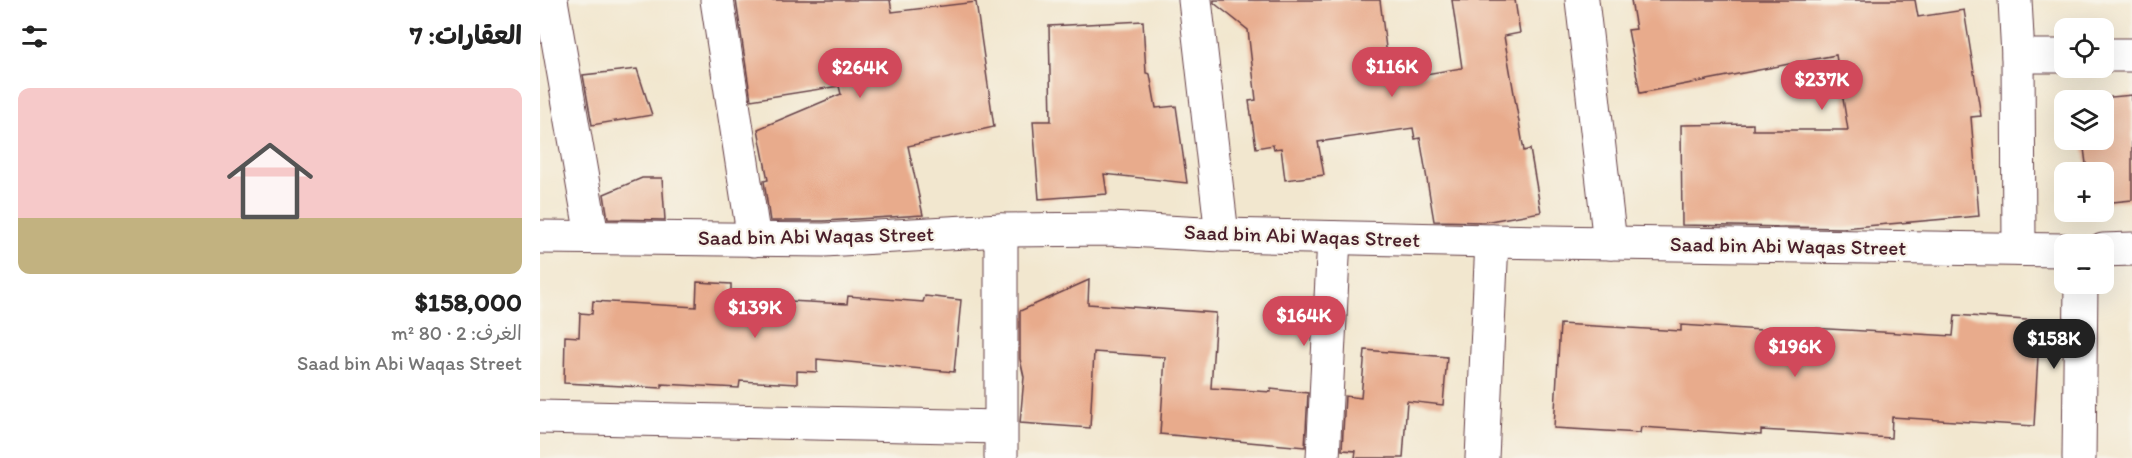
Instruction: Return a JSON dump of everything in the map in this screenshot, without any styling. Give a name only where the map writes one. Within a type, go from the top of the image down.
[{"type":"street","points":[[551,0],[592,237]]},
{"type":"street","points":[[717,0],[754,240]]},
{"type":"street","points":[[1196,0],[1222,235]]},
{"type":"street","points":[[1582,0],[1610,243]]},
{"type":"street","points":[[2015,0],[2018,56],[2019,249]]},
{"type":"street","points":[[2114,55],[2132,55]]},
{"type":"street","points":[[2018,56],[2054,56]]},
{"type":"street","name":"Saad bin Abi Waqas Street","points":[[540,237],[824,240],[1001,230],[1110,229],[1334,238],[2054,250]]},
{"type":"street","points":[[540,417],[1001,442],[1001,230]]},
{"type":"street","points":[[1323,458],[1334,238]]},
{"type":"street","points":[[1482,458],[1492,241]]},
{"type":"street","points":[[2114,250],[2132,249]]},
{"type":"street","points":[[2079,458],[2081,294]]},
{"type":"building","points":[[736,0],[890,0],[892,12],[976,2],[994,127],[908,146],[923,215],[824,221],[770,221],[764,181],[768,180],[758,129],[841,94],[839,86],[751,100]]},
{"type":"building","points":[[1214,0],[1380,0],[1390,80],[1462,68],[1452,0],[1515,0],[1520,33],[1504,36],[1524,151],[1530,149],[1541,212],[1484,222],[1434,221],[1420,138],[1415,139],[1413,128],[1318,142],[1324,175],[1285,180],[1281,148],[1274,149],[1273,145],[1256,148],[1249,101],[1256,100],[1248,30],[1214,3]]},
{"type":"building","points":[[1631,0],[1915,0],[1918,17],[1964,10],[1981,116],[1971,117],[1979,216],[1843,228],[1682,225],[1681,125],[1753,124],[1753,130],[1848,130],[1836,55],[1640,93],[1628,30],[1636,29]]},
{"type":"building","points":[[1143,21],[1146,73],[1150,74],[1156,108],[1176,106],[1187,183],[1104,174],[1107,194],[1039,199],[1033,121],[1051,121],[1049,26]]},
{"type":"building","points":[[637,69],[652,115],[592,125],[583,75]]},
{"type":"building","points":[[2132,95],[2132,200],[2114,202],[2114,162],[2086,162],[2084,150],[2114,150],[2114,97]]},
{"type":"building","points":[[642,178],[662,178],[665,220],[608,219],[604,194]]},
{"type":"building","points":[[1089,280],[1088,304],[1216,313],[1211,388],[1271,392],[1271,389],[1308,393],[1305,447],[1160,434],[1165,357],[1094,352],[1090,428],[1020,423],[1024,377],[1020,359],[1020,311]]},
{"type":"building","points":[[697,282],[731,284],[731,298],[847,304],[848,296],[923,302],[925,296],[961,300],[954,372],[817,359],[817,372],[797,371],[797,384],[740,381],[739,388],[662,384],[662,388],[564,383],[565,336],[579,337],[580,313],[592,314],[593,301],[696,307]]},
{"type":"building","points":[[1955,315],[2040,321],[2034,426],[1892,417],[1891,438],[1761,430],[1761,435],[1641,427],[1640,433],[1554,428],[1560,324],[1681,331],[1681,325],[1811,333],[1811,328],[1953,336]]},
{"type":"building","points":[[1365,350],[1447,357],[1443,405],[1407,401],[1403,458],[1355,458],[1356,451],[1342,450],[1345,396],[1361,398]]}]
